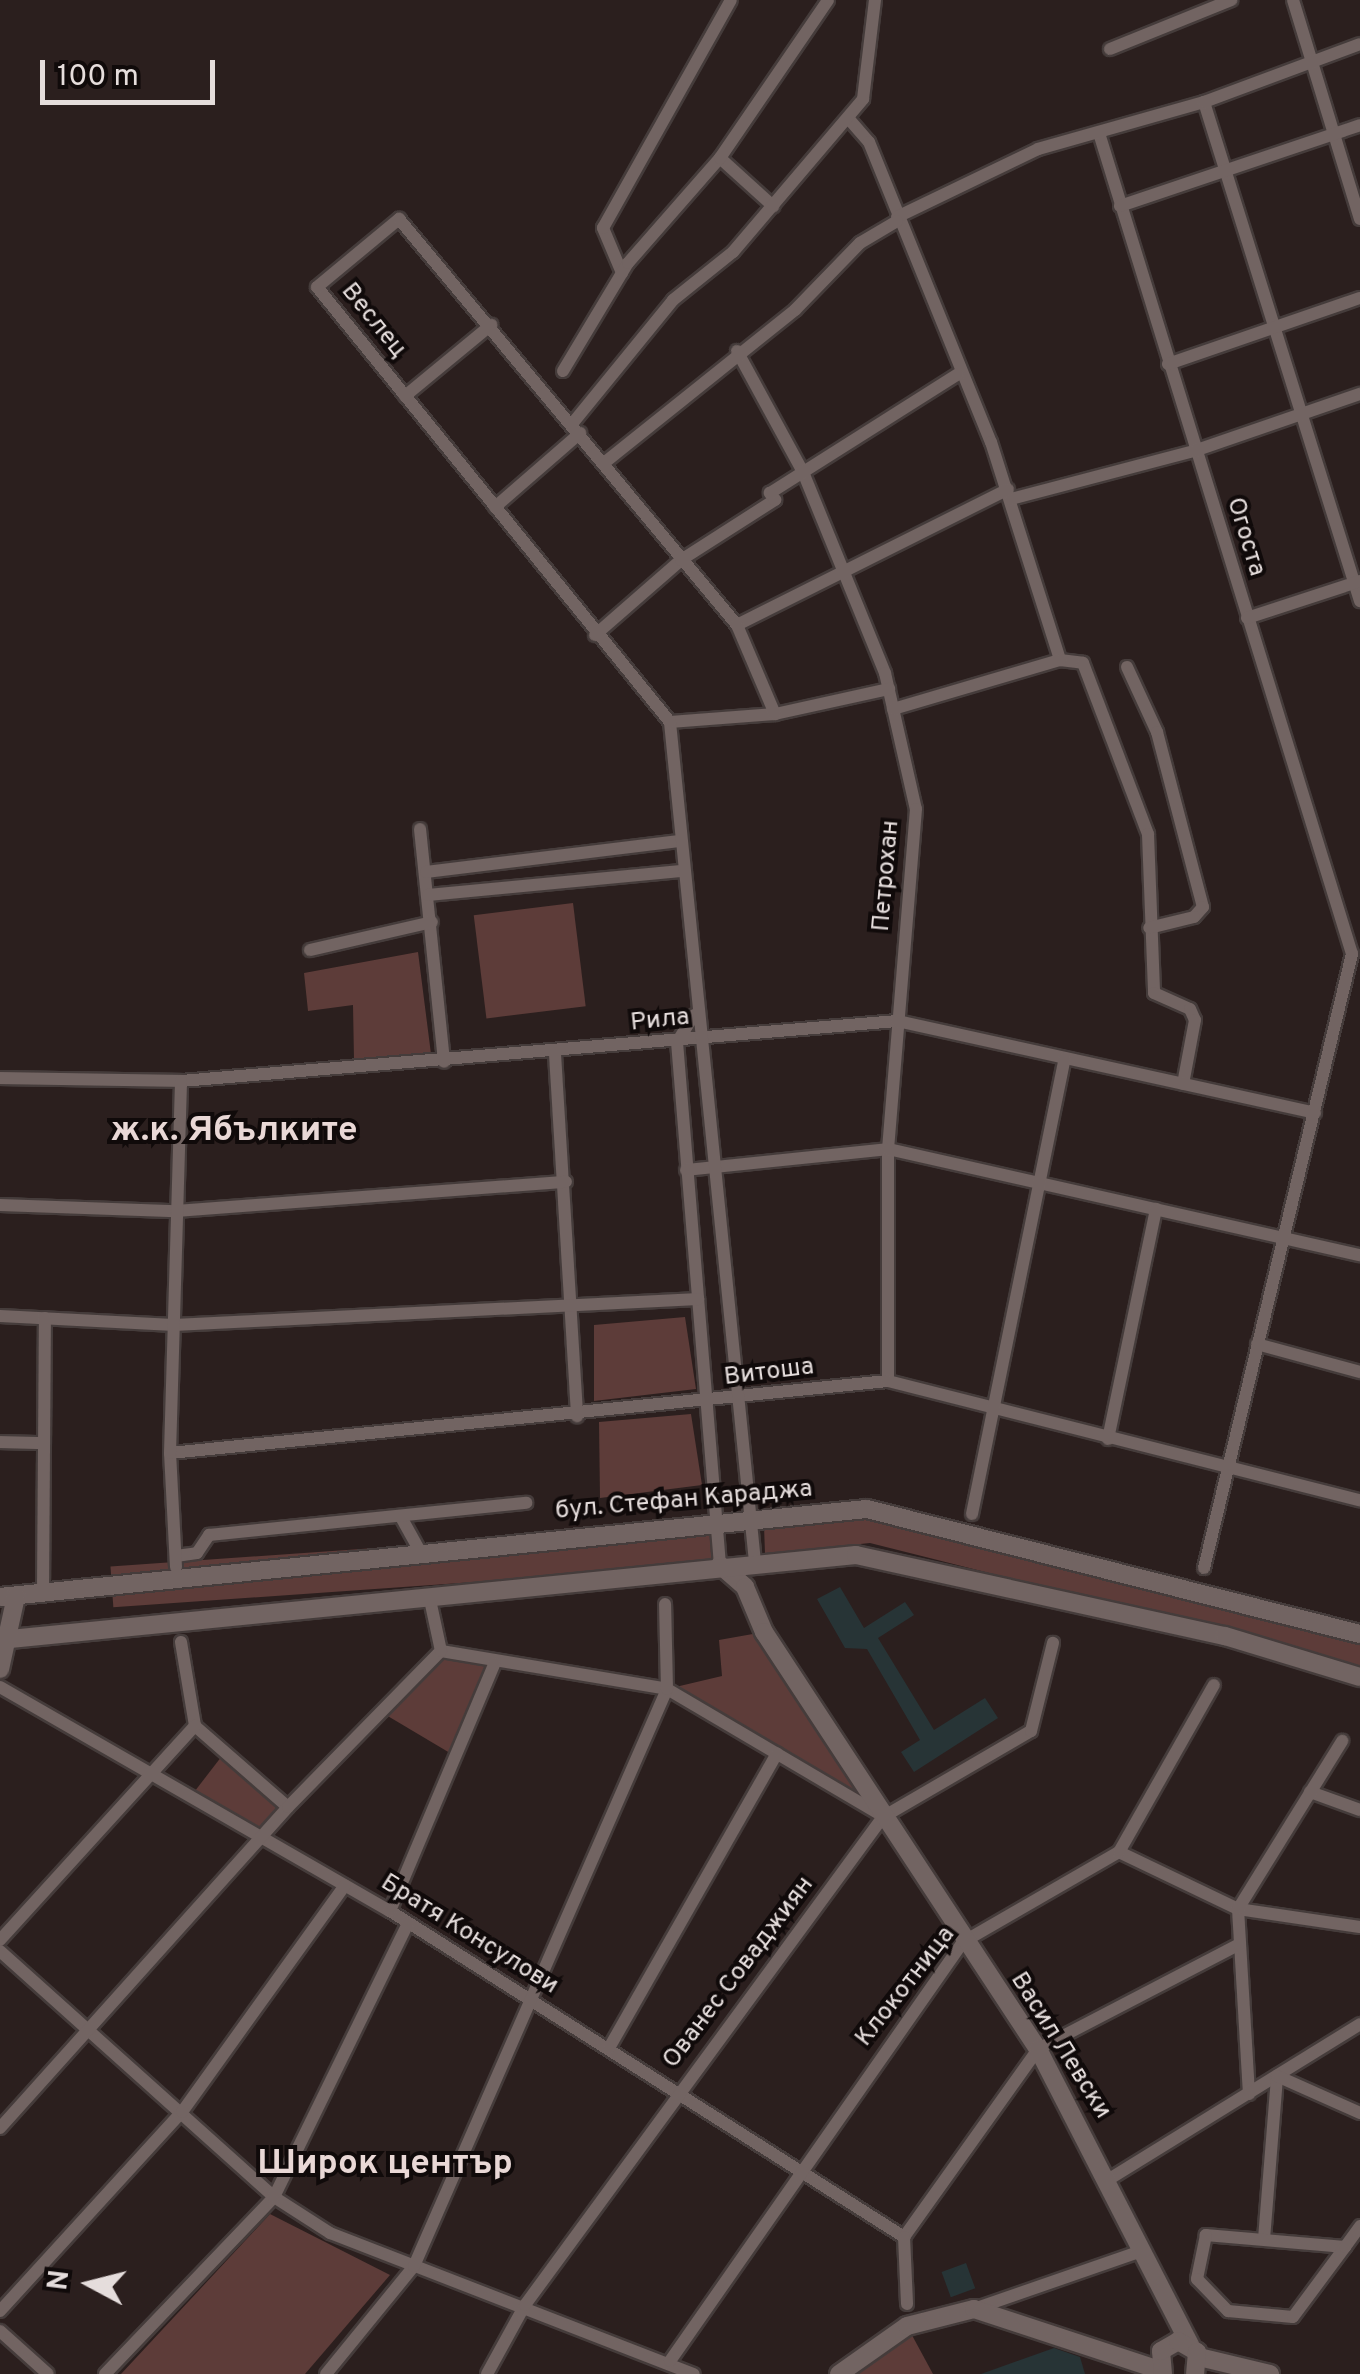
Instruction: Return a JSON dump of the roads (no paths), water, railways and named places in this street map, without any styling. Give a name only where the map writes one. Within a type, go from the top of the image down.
[{"type":"street","points":[[622,273],[603,228],[731,0]]},
{"type":"street","points":[[564,371],[622,273],[720,158],[828,0]]},
{"type":"street","points":[[495,507],[576,428],[673,300],[733,252],[863,99],[875,0]]},
{"type":"street","points":[[1110,49],[1231,0]]},
{"type":"street","points":[[1293,0],[1360,216]]},
{"type":"street","points":[[604,464],[897,219],[1038,148],[1204,102],[1313,65],[1360,44]]},
{"type":"street","points":[[1204,102],[1360,600]]},
{"type":"street","points":[[848,118],[869,142],[958,374],[1009,494],[1060,660]]},
{"type":"street","points":[[1120,206],[1360,126]]},
{"type":"street","name":"Огоста","points":[[1099,132],[1194,451],[1356,953]]},
{"type":"street","points":[[720,158],[773,206]]},
{"type":"street","name":"Веслец","points":[[670,722],[595,635],[317,287],[399,219],[491,325],[737,626],[775,714]]},
{"type":"street","points":[[1168,364],[1360,298]]},
{"type":"street","points":[[406,396],[491,325]]},
{"type":"street","name":"Петрохан","points":[[737,351],[803,472],[844,573],[889,689],[916,809],[888,1150],[888,1381]]},
{"type":"street","points":[[595,635],[681,560],[774,500],[770,493],[958,374]]},
{"type":"street","points":[[737,626],[1009,494],[1194,451],[1360,394]]},
{"type":"street","points":[[1247,618],[1357,582]]},
{"type":"street","points":[[894,709],[1060,660],[1083,663],[1148,834],[1154,993],[1190,1009],[1195,1020],[1183,1084]]},
{"type":"street","points":[[1127,667],[1157,732],[1203,907],[1194,917],[1149,928]]},
{"type":"street","points":[[694,1015],[677,1042],[720,1565],[744,1587],[755,1562],[741,1398],[708,1038],[694,1015],[670,722],[775,714],[889,689]]},
{"type":"street","points":[[420,829],[444,1062]]},
{"type":"street","points":[[426,872],[679,841]]},
{"type":"street","points":[[428,895],[681,871]]},
{"type":"street","points":[[310,950],[432,922]]},
{"type":"street","points":[[1204,1568],[1225,1467],[1356,953]]},
{"type":"street","name":"Рила","points":[[0,1078],[180,1081],[555,1054],[897,1021],[1315,1113]]},
{"type":"street","points":[[555,1054],[566,1182],[577,1416]]},
{"type":"street","points":[[972,1514],[1065,1058]]},
{"type":"street","points":[[180,1081],[170,1453],[176,1562],[197,1553],[208,1536],[526,1503]]},
{"type":"street","points":[[686,1170],[888,1150],[1360,1255]]},
{"type":"street","points":[[0,1205],[176,1211],[566,1182]]},
{"type":"street","points":[[1108,1439],[1156,1209]]},
{"type":"street","points":[[0,1316],[174,1325],[698,1299]]},
{"type":"street","points":[[42,1593],[45,1318]]},
{"type":"street","points":[[1256,1344],[1360,1372]]},
{"type":"street","name":"Витоша","points":[[170,1453],[577,1416],[888,1381],[1360,1500]]},
{"type":"street","points":[[0,1442],[41,1443]]},
{"type":"street","name":"бул. Стефан Караджа","points":[[8,1596],[419,1550],[867,1509],[1360,1634]]},
{"type":"street","points":[[401,1517],[419,1550]]},
{"type":"street","points":[[5,1639],[720,1565],[874,1556],[1207,1632],[1360,1677]]},
{"type":"street","name":"Васил Левски","points":[[744,1587],[764,1632],[963,1942],[1038,2049],[1111,2178],[1139,2252],[1194,2359]]},
{"type":"street","points":[[0,2128],[288,1807],[441,1651],[429,1595]]},
{"type":"street","points":[[0,1669],[8,1596]]},
{"type":"street","points":[[326,2374],[414,2266],[667,1689],[664,1604]]},
{"type":"street","points":[[181,1642],[195,1726],[288,1807]]},
{"type":"street","name":"Ованес Соваджиян","points":[[487,2374],[526,2305],[883,1816],[1031,1731],[1052,1644]]},
{"type":"street","name":"Васил Левски","points":[[441,1651],[494,1663],[667,1689],[883,1816]]},
{"type":"street","points":[[390,1910],[494,1663]]},
{"type":"street","points":[[1214,1685],[1119,1852],[1238,1909],[1360,1926]]},
{"type":"street","name":"Братя Консулови","points":[[0,1687],[148,1778],[390,1910],[904,2237]]},
{"type":"street","points":[[0,1940],[195,1726]]},
{"type":"street","points":[[1249,2094],[1238,1909],[1342,1742]]},
{"type":"street","points":[[609,2048],[776,1754]]},
{"type":"street","points":[[1310,1792],[1360,1810]]},
{"type":"street","name":"Клокотница","points":[[670,2361],[799,2168],[963,1942],[1119,1852]]},
{"type":"street","points":[[0,2311],[182,2112],[345,1886]]},
{"type":"street","points":[[105,2374],[274,2196],[408,1923]]},
{"type":"street","points":[[906,2304],[904,2237],[1038,2049],[1238,1945]]},
{"type":"street","points":[[0,1951],[274,2196],[330,2233],[526,2305],[694,2374]]},
{"type":"street","points":[[1111,2178],[1360,2024]]},
{"type":"street","points":[[1277,2076],[1360,2113]]},
{"type":"street","points":[[1264,2239],[1277,2076]]},
{"type":"street","points":[[1345,2247],[1206,2235],[1196,2279],[1228,2311],[1292,2316],[1345,2247],[1360,2226]]},
{"type":"street","points":[[839,2374],[907,2326],[974,2309],[1139,2252]]},
{"type":"street","points":[[974,2309],[1114,2351],[1162,2360],[1194,2359],[1270,2374]]},
{"type":"street","points":[[1162,2360],[1170,2316]]},
{"type":"street","points":[[0,2331],[48,2374]]},
{"type":"district","name":"ж.к. Ябълките","points":[[234,1131]]},
{"type":"district","name":"Широк център","points":[[385,2164]]}]
